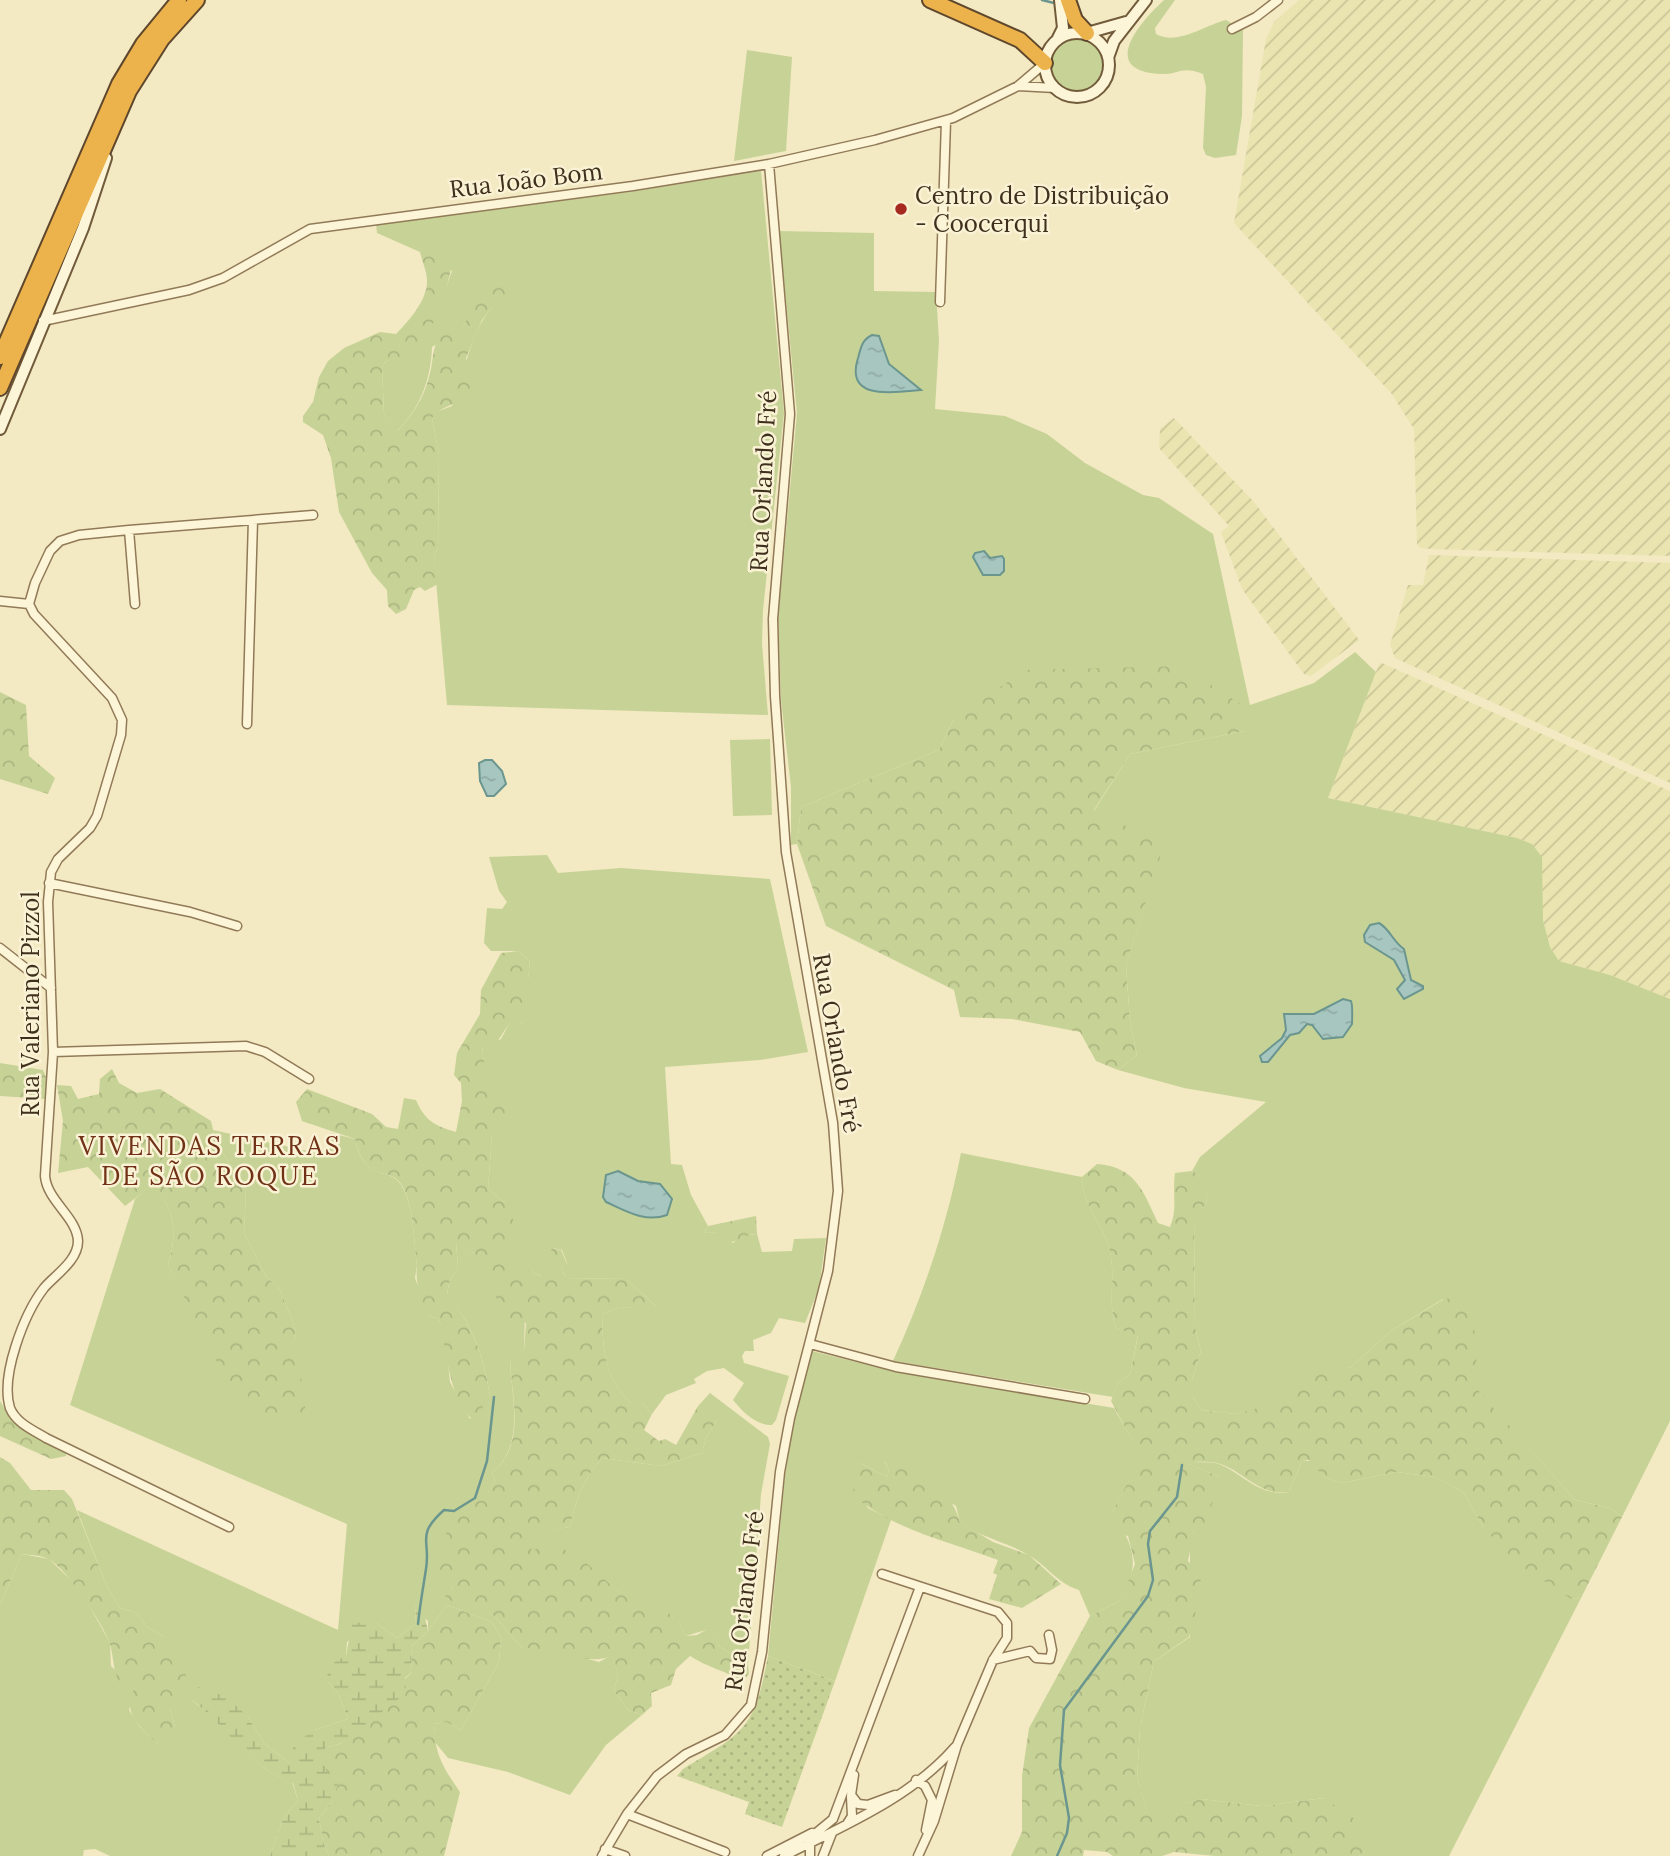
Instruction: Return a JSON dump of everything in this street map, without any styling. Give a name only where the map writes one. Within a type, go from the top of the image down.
[{"type":"highway","points":[[0,357],[119,84],[143,44],[179,0]]},
{"type":"highway","points":[[0,388],[118,113],[162,38],[197,0]]},
{"type":"highway","points":[[930,0],[1020,40],[1045,63]]},
{"type":"highway","points":[[1063,3],[1087,33]]},
{"type":"highway","points":[[0,324],[18,315]]},
{"type":"street","points":[[1018,86],[1055,88],[1074,97],[1094,93],[1106,81],[1109,55],[1129,20],[1146,0]]},
{"type":"street","points":[[1232,29],[1256,17],[1278,0]]},
{"type":"street","points":[[1018,86],[1045,63],[1063,28],[1063,3]]},
{"type":"street","points":[[1054,43],[1067,34],[1115,27],[1129,20]]},
{"type":"street","points":[[1087,33],[1097,39],[1109,55]]},
{"type":"street","points":[[1045,63],[1046,75],[1055,88]]},
{"type":"street","name":"Rua João Bom","points":[[43,321],[189,290],[223,278],[310,229],[633,186],[769,164],[946,121],[1018,86]]},
{"type":"street","points":[[0,429],[83,228],[118,113]]},
{"type":"street","points":[[940,302],[946,121]]},
{"type":"street","name":"Rua Orlando Fré","points":[[604,1853],[627,1814],[670,1764],[725,1735],[751,1705],[762,1652],[780,1472],[790,1418],[828,1271],[838,1191],[833,1123],[786,852],[775,696],[774,619],[790,414],[769,164]]},
{"type":"street","points":[[0,601],[29,604],[45,562],[60,541],[79,535],[313,515]]},
{"type":"street","points":[[247,724],[253,520]]},
{"type":"street","points":[[129,530],[135,604]]},
{"type":"street","name":"Rua Valeriano Pizzol","points":[[3,1379],[30,1310],[45,1288],[70,1261],[78,1242],[75,1230],[46,1188],[53,1052],[49,883],[58,859],[90,828],[97,816],[121,735],[122,720],[112,698],[34,614],[29,604]]},
{"type":"street","points":[[49,883],[190,912],[237,926]]},
{"type":"street","points":[[0,948],[51,988]]},
{"type":"street","points":[[53,1052],[246,1045],[265,1052],[309,1079]]},
{"type":"street","points":[[810,1344],[896,1367],[1085,1399]]},
{"type":"street","points":[[3,1379],[9,1407],[18,1421],[46,1438],[229,1527]]},
{"type":"street","points":[[882,1574],[998,1612],[1007,1623],[1007,1638],[993,1660],[957,1745],[934,1821],[919,1853]]},
{"type":"street","points":[[768,1856],[818,1830],[833,1819],[920,1587]]},
{"type":"street","points":[[993,1660],[1030,1651],[1037,1658],[1050,1659],[1052,1650],[1049,1635]]},
{"type":"street","points":[[786,1855],[883,1807],[932,1770],[957,1745]]},
{"type":"street","points":[[847,1824],[853,1808],[851,1795],[860,1748]]},
{"type":"street","points":[[916,1780],[925,1786],[932,1800],[919,1853]]},
{"type":"street","points":[[851,1795],[864,1805],[900,1794]]},
{"type":"street","points":[[627,1814],[725,1855]]},
{"type":"street","points":[[786,1855],[801,1852],[809,1856],[809,1844],[818,1830]]},
{"type":"street","points":[[823,1856],[833,1832]]},
{"type":"street","points":[[604,1853],[625,1856]]},
{"type":"shaded area","points":[[1299,0],[1670,0],[1670,556],[1432,549],[1420,548],[1417,544],[1414,429],[1391,393],[1234,223],[1266,39],[1274,22]]},
{"type":"shaded area","points":[[1174,418],[1254,502],[1359,640],[1311,676],[1304,674],[1242,589],[1221,532],[1229,526],[1159,448],[1160,429]]},
{"type":"shaded area","points":[[1429,555],[1670,563],[1670,783],[1395,658],[1390,645],[1408,585],[1423,585]]},
{"type":"shaded area","points":[[1382,663],[1670,791],[1670,999],[1610,975],[1559,961],[1550,947],[1543,920],[1532,844],[1517,838],[1328,798],[1379,664]]},
{"type":"green space","points":[[1164,0],[1175,0],[1155,28],[1156,34],[1173,38],[1226,20],[1243,30],[1242,116],[1236,155],[1215,158],[1206,155],[1203,148],[1206,87],[1203,74],[1185,70],[1161,74],[1142,71],[1131,64],[1128,55],[1135,33]]},
{"type":"green space","points":[[1077,39],[1096,47],[1104,66],[1096,85],[1077,93],[1058,85],[1050,66],[1058,47]]},
{"type":"green space","points":[[747,50],[792,57],[786,151],[734,161]]},
{"type":"green space","points":[[761,171],[784,413],[763,610],[762,644],[768,715],[447,705],[434,558],[438,547],[439,455],[432,418],[436,412],[452,406],[477,330],[491,308],[478,300],[463,328],[432,347],[423,393],[405,422],[397,431],[391,431],[384,414],[382,368],[385,362],[417,348],[434,320],[452,271],[424,246],[420,252],[377,233],[376,224],[630,192]]},
{"type":"green space","points":[[779,231],[874,233],[874,291],[936,292],[939,341],[935,409],[1005,416],[1047,434],[1085,463],[1143,495],[1159,498],[1213,534],[1250,705],[1314,683],[1355,652],[1376,672],[1328,798],[1517,838],[1532,844],[1542,857],[1543,920],[1550,947],[1559,961],[1610,975],[1670,999],[1670,1421],[1622,1517],[1610,1508],[1575,1500],[1476,1389],[1476,1367],[1443,1299],[1391,1331],[1351,1367],[1324,1373],[1266,1407],[1235,1414],[1201,1410],[1192,1395],[1192,1380],[1201,1351],[1195,1327],[1194,1216],[1206,1204],[1209,1180],[1192,1171],[1200,1157],[1266,1102],[1184,1088],[1118,1070],[1137,1055],[1130,1022],[1126,965],[1153,878],[1094,811],[1130,754],[1244,731],[953,720],[939,750],[801,807],[797,844],[791,845],[791,787],[781,700],[778,619],[797,413]]},
{"type":"green space","points":[[424,245],[453,257],[452,266],[429,332],[416,349],[385,362],[382,368],[384,414],[392,431],[397,431],[421,399],[441,334],[463,328],[480,289],[497,284],[506,292],[503,303],[491,308],[482,320],[466,358],[471,392],[462,400],[440,410],[432,418],[439,455],[438,547],[434,558],[438,584],[425,591],[420,587],[414,590],[406,609],[396,614],[388,606],[387,590],[372,573],[339,512],[331,458],[323,435],[303,422],[303,416],[313,402],[319,377],[328,361],[344,348],[380,332],[396,334],[417,309],[427,280],[420,252]]},
{"type":"green space","points":[[1182,666],[1245,707],[1244,731],[1130,754],[1094,810],[1164,845],[1126,965],[1130,1022],[1137,1055],[1118,1070],[1096,1061],[1080,1032],[1012,1019],[960,1017],[954,990],[826,926],[797,844],[801,807],[939,750],[953,720],[1025,670]]},
{"type":"green space","points":[[0,692],[26,705],[29,756],[55,778],[48,794],[0,779]]},
{"type":"green space","points":[[770,739],[772,815],[733,816],[730,740]]},
{"type":"green space","points":[[547,855],[558,873],[621,868],[770,879],[808,1052],[760,1060],[665,1067],[671,1164],[682,1165],[691,1195],[708,1226],[704,1233],[716,1232],[733,1243],[740,1236],[757,1234],[762,1252],[792,1251],[794,1239],[826,1238],[819,1288],[805,1323],[779,1318],[771,1333],[753,1340],[754,1351],[745,1351],[742,1356],[744,1363],[789,1376],[776,1420],[772,1425],[760,1423],[741,1409],[733,1400],[744,1383],[724,1368],[707,1371],[694,1379],[696,1383],[666,1395],[652,1414],[642,1403],[631,1403],[610,1373],[604,1351],[602,1314],[618,1308],[656,1306],[626,1279],[566,1278],[561,1267],[567,1263],[562,1250],[553,1248],[542,1276],[526,1270],[524,1351],[510,1359],[514,1420],[509,1449],[503,1462],[492,1473],[495,1481],[482,1502],[474,1501],[455,1523],[446,1540],[445,1560],[453,1588],[446,1596],[493,1615],[522,1648],[544,1647],[599,1662],[612,1655],[618,1674],[614,1691],[628,1710],[642,1715],[606,1745],[570,1795],[508,1772],[448,1758],[434,1741],[435,1724],[446,1722],[461,1730],[499,1662],[501,1638],[492,1622],[447,1605],[428,1631],[428,1621],[423,1617],[420,1601],[416,1604],[415,1624],[397,1638],[375,1622],[347,1642],[346,1656],[328,1682],[338,1693],[348,1719],[315,1730],[289,1763],[264,1743],[248,1717],[188,1697],[217,1721],[262,1766],[292,1782],[298,1800],[283,1819],[270,1856],[110,1856],[95,1849],[84,1850],[83,1856],[0,1856],[0,1604],[22,1554],[49,1559],[80,1589],[110,1643],[111,1666],[135,1688],[129,1710],[140,1727],[158,1744],[175,1727],[170,1709],[163,1636],[147,1627],[137,1613],[120,1608],[106,1584],[77,1510],[338,1630],[347,1524],[70,1405],[135,1199],[150,1186],[165,1202],[173,1222],[173,1243],[168,1265],[186,1298],[297,1351],[294,1325],[280,1290],[266,1276],[244,1233],[246,1190],[216,1142],[213,1130],[326,1155],[331,1133],[355,1139],[365,1163],[372,1169],[393,1177],[404,1190],[413,1227],[417,1265],[415,1278],[429,1316],[439,1319],[446,1343],[450,1382],[470,1419],[490,1395],[476,1341],[447,1294],[450,1280],[458,1268],[456,1242],[475,1254],[506,1203],[488,1189],[492,1134],[482,1047],[501,1039],[511,1020],[523,1024],[530,961],[518,951],[491,951],[484,943],[487,908],[502,909],[507,902],[499,891],[489,857]]},
{"type":"green space","points":[[518,951],[530,961],[523,1024],[511,1021],[495,1045],[482,1048],[487,1082],[500,1086],[508,1105],[503,1127],[492,1135],[488,1189],[506,1203],[515,1225],[503,1250],[488,1260],[480,1262],[475,1254],[456,1243],[458,1268],[450,1280],[447,1293],[476,1341],[484,1366],[490,1395],[483,1406],[479,1423],[469,1416],[461,1405],[451,1377],[439,1319],[429,1316],[421,1298],[412,1217],[404,1189],[393,1177],[366,1164],[355,1139],[302,1121],[296,1102],[307,1089],[372,1114],[386,1127],[398,1129],[404,1098],[416,1100],[431,1121],[456,1132],[462,1101],[461,1083],[454,1075],[457,1053],[480,1014],[481,990],[501,953]]},
{"type":"green space","points":[[0,1063],[43,1070],[47,1079],[46,1099],[0,1096]]},
{"type":"green space","points":[[112,1069],[119,1083],[137,1093],[160,1089],[211,1121],[216,1142],[246,1190],[244,1233],[266,1276],[280,1290],[294,1325],[306,1414],[279,1417],[264,1413],[248,1402],[220,1367],[168,1265],[173,1244],[172,1222],[170,1212],[159,1194],[150,1187],[125,1206],[88,1167],[58,1173],[63,1121],[57,1085],[71,1086],[78,1099],[99,1094],[100,1079]]},
{"type":"green space","points":[[961,1153],[1082,1177],[1089,1207],[1103,1232],[1110,1252],[1112,1309],[1116,1328],[1138,1335],[1130,1374],[1117,1384],[1113,1397],[893,1361],[933,1258],[949,1207]]},
{"type":"green space","points":[[1097,1164],[1121,1170],[1129,1176],[1142,1191],[1158,1223],[1170,1227],[1174,1214],[1175,1173],[1192,1171],[1210,1180],[1206,1204],[1194,1217],[1195,1327],[1201,1351],[1192,1380],[1192,1395],[1201,1410],[1235,1414],[1266,1406],[1324,1372],[1351,1367],[1391,1331],[1444,1299],[1468,1297],[1476,1339],[1477,1389],[1575,1500],[1610,1508],[1622,1517],[1581,1598],[1571,1599],[1514,1561],[1484,1528],[1463,1492],[1435,1477],[1397,1472],[1341,1483],[1324,1477],[1309,1460],[1302,1461],[1289,1492],[1278,1492],[1260,1487],[1217,1463],[1184,1462],[1220,1477],[1205,1527],[1194,1531],[1188,1561],[1201,1575],[1199,1600],[1189,1637],[1154,1661],[1140,1728],[1137,1778],[1148,1813],[1201,1799],[1262,1806],[1324,1798],[1356,1820],[1365,1852],[1359,1856],[1215,1856],[1174,1852],[1162,1856],[1113,1856],[1107,1852],[1084,1850],[1083,1856],[1011,1856],[1022,1832],[1022,1776],[1029,1728],[1090,1616],[1121,1600],[1135,1564],[1128,1536],[1114,1533],[1112,1513],[1144,1451],[1128,1433],[1111,1401],[1117,1384],[1130,1374],[1138,1336],[1116,1328],[1113,1319],[1110,1252],[1083,1188],[1082,1177]]},
{"type":"green space","points":[[756,1216],[757,1234],[726,1243],[716,1232],[704,1233],[708,1226]]},
{"type":"green space","points":[[552,1248],[561,1250],[567,1264],[561,1267],[566,1278],[626,1279],[657,1307],[618,1308],[602,1314],[604,1351],[615,1383],[631,1403],[642,1403],[652,1414],[644,1430],[659,1441],[665,1439],[676,1445],[698,1406],[715,1413],[717,1420],[706,1438],[702,1453],[661,1466],[602,1458],[581,1490],[570,1527],[534,1533],[531,1551],[550,1546],[568,1551],[633,1601],[647,1607],[664,1609],[679,1623],[686,1636],[697,1635],[709,1628],[720,1647],[748,1665],[749,1674],[743,1681],[690,1656],[676,1669],[671,1685],[651,1693],[652,1706],[642,1715],[628,1710],[614,1691],[618,1674],[612,1656],[591,1659],[522,1648],[493,1615],[454,1603],[445,1596],[453,1588],[450,1580],[440,1576],[440,1560],[447,1529],[445,1514],[464,1497],[482,1501],[495,1481],[492,1473],[503,1462],[510,1449],[513,1434],[514,1404],[510,1358],[524,1351],[526,1323],[508,1318],[484,1277],[488,1265],[508,1261],[541,1276]]},
{"type":"green space","points":[[812,1351],[892,1371],[1114,1408],[1128,1433],[1145,1451],[1112,1513],[1126,1535],[1132,1555],[1131,1576],[1121,1600],[1090,1616],[1079,1590],[1059,1579],[1030,1556],[960,1522],[956,1506],[884,1461],[889,1470],[887,1477],[860,1463],[854,1485],[868,1508],[891,1520],[835,1681],[768,1656],[785,1475],[794,1422]]},
{"type":"green space","points":[[710,1393],[768,1437],[770,1444],[761,1494],[748,1665],[720,1647],[709,1629],[686,1636],[679,1623],[633,1603],[572,1555],[530,1551],[534,1532],[570,1527],[581,1490],[602,1458],[661,1466],[702,1453],[706,1438],[717,1420],[698,1406]]},
{"type":"green space","points":[[0,1401],[11,1419],[66,1452],[66,1456],[51,1459],[0,1436]]},
{"type":"green space","points":[[0,1457],[10,1463],[31,1490],[64,1490],[72,1499],[106,1584],[120,1608],[137,1613],[147,1627],[163,1636],[167,1650],[183,1661],[188,1687],[183,1702],[170,1709],[175,1727],[173,1742],[158,1744],[134,1719],[130,1705],[135,1688],[119,1682],[111,1646],[105,1633],[83,1596],[56,1564],[42,1557],[22,1554],[0,1604]]},
{"type":"green space","points":[[884,1460],[909,1467],[931,1480],[949,1499],[960,1522],[993,1542],[1029,1555],[1061,1584],[1022,1608],[989,1599],[997,1575],[993,1573],[998,1560],[903,1526],[868,1507],[853,1495],[854,1485],[845,1474],[850,1464],[860,1463],[887,1477],[889,1470]]},
{"type":"green space","points":[[1181,1461],[1219,1464],[1252,1484],[1279,1493],[1289,1492],[1302,1461],[1311,1461],[1324,1477],[1341,1483],[1397,1472],[1435,1477],[1463,1492],[1484,1528],[1571,1599],[1581,1598],[1449,1856],[1359,1856],[1365,1852],[1324,1798],[1262,1806],[1201,1799],[1148,1814],[1137,1778],[1140,1728],[1154,1661],[1190,1637],[1190,1547],[1194,1531],[1220,1477]]},
{"type":"green space","points":[[421,1600],[428,1631],[411,1647],[412,1672],[405,1678],[406,1693],[342,1743],[325,1748],[325,1769],[338,1784],[333,1800],[319,1818],[323,1842],[329,1856],[270,1856],[283,1819],[298,1800],[293,1783],[263,1767],[188,1697],[198,1687],[227,1697],[248,1717],[264,1743],[289,1763],[293,1756],[293,1744],[315,1730],[348,1719],[338,1693],[328,1682],[327,1666],[346,1656],[352,1623],[375,1622],[397,1638],[415,1624],[416,1603]]},
{"type":"green space","points":[[447,1605],[492,1622],[501,1638],[499,1662],[461,1730],[446,1722],[435,1724],[436,1743],[441,1760],[460,1792],[444,1856],[329,1856],[323,1842],[319,1818],[333,1800],[325,1769],[325,1748],[342,1743],[412,1672],[411,1647],[428,1631]]},
{"type":"green space","points":[[768,1656],[835,1681],[782,1827],[745,1814],[749,1802],[677,1776],[683,1769],[721,1746],[744,1726],[758,1700]]},
{"type":"water","points":[[872,335],[879,336],[889,364],[921,390],[875,391],[858,382],[856,372],[860,350]]},
{"type":"water","points":[[984,551],[990,558],[1002,556],[1004,559],[1004,571],[1000,575],[983,575],[973,557],[975,553]]},
{"type":"water","points":[[492,760],[502,771],[506,784],[494,796],[487,796],[480,781],[479,763]]},
{"type":"water","points":[[1379,923],[1404,949],[1411,980],[1423,986],[1423,989],[1404,999],[1397,989],[1405,980],[1394,960],[1365,942],[1364,935],[1370,925]]},
{"type":"water","points":[[1343,999],[1351,1001],[1352,1024],[1343,1037],[1323,1039],[1312,1025],[1307,1024],[1299,1033],[1290,1035],[1268,1062],[1262,1062],[1260,1056],[1282,1038],[1286,1030],[1284,1014],[1314,1014]]},
{"type":"water","points":[[618,1171],[638,1181],[660,1184],[672,1199],[667,1215],[643,1217],[606,1202],[603,1197],[606,1175]]},
{"type":"waterway","points":[[1042,0],[1054,3]]},
{"type":"waterway","points":[[418,1624],[427,1559],[427,1532],[444,1510],[454,1511],[475,1498],[487,1461],[494,1397]]},
{"type":"waterway","points":[[1057,1856],[1067,1833],[1069,1818],[1060,1765],[1064,1710],[1148,1596],[1153,1580],[1148,1544],[1150,1531],[1177,1497],[1182,1465]]},
{"type":"place","name":"Centro de Distribuição - Coocerqui","points":[[901,209]]},
{"type":"district","name":"VIVENDAS TERRAS DE SÃO ROQUE","points":[[210,1160]]}]
